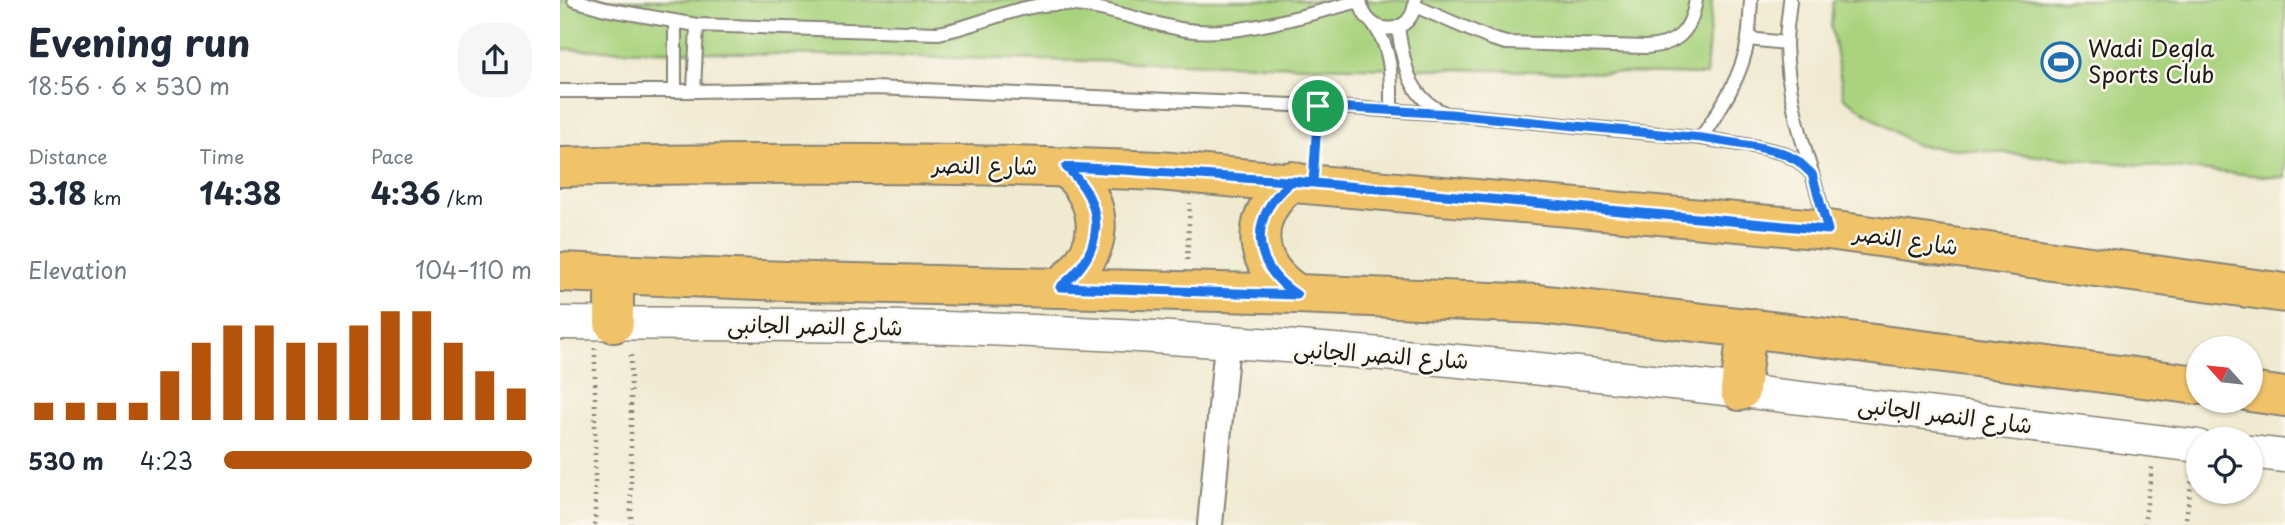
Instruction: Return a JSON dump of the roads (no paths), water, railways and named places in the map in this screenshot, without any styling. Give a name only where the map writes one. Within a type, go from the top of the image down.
[{"type":"main road","name":"شارع النصر","points":[[560,167],[712,164],[1066,167],[1302,182],[1828,230],[2285,293]]},
{"type":"main road","points":[[1060,287],[1076,275],[1088,258],[1095,239],[1096,218],[1091,198],[1081,181],[1066,167]]},
{"type":"main road","points":[[1297,295],[1280,284],[1268,268],[1261,250],[1260,230],[1265,210],[1276,194],[1302,182]]},
{"type":"main road","points":[[560,272],[1539,304],[2186,383]]},
{"type":"main road","points":[[613,323],[614,274]]},
{"type":"main road","points":[[1740,391],[1747,328]]},
{"type":"main road","points":[[2263,394],[2285,397]]},
{"type":"street","name":"شارع النصر الجانبى","points":[[560,323],[1039,331],[1227,343],[1514,365],[2186,445]]},
{"type":"street","points":[[1210,525],[1227,343]]},
{"type":"street","points":[[2263,453],[2285,456]]},
{"type":"lane","points":[[573,0],[605,9],[697,25],[938,33],[961,29],[1007,12],[1058,4],[1084,6],[1189,31],[1218,32],[1360,1],[1364,16],[1375,26],[1389,54],[1391,111]]},
{"type":"lane","points":[[1375,26],[1386,29],[1398,27],[1406,22],[1415,3],[1489,38],[1506,43],[1662,46],[1676,39],[1687,28],[1694,15],[1696,0]]},
{"type":"lane","points":[[1702,138],[1743,61],[1751,0]]},
{"type":"lane","points":[[1790,0],[1786,43],[1794,108],[1828,230]]},
{"type":"lane","points":[[675,22],[675,91]]},
{"type":"lane","points":[[694,91],[697,25]]},
{"type":"lane","points":[[1398,27],[1404,63],[1412,84],[1426,101],[1450,114]]},
{"type":"lane","points":[[1748,39],[1786,43]]},
{"type":"lane","points":[[560,91],[874,88],[1450,114],[1702,138],[1758,147],[1783,153],[1798,161],[1812,174]]},
{"type":"place","name":"Wadi Degla Sports Club","points":[[2061,62]]}]
